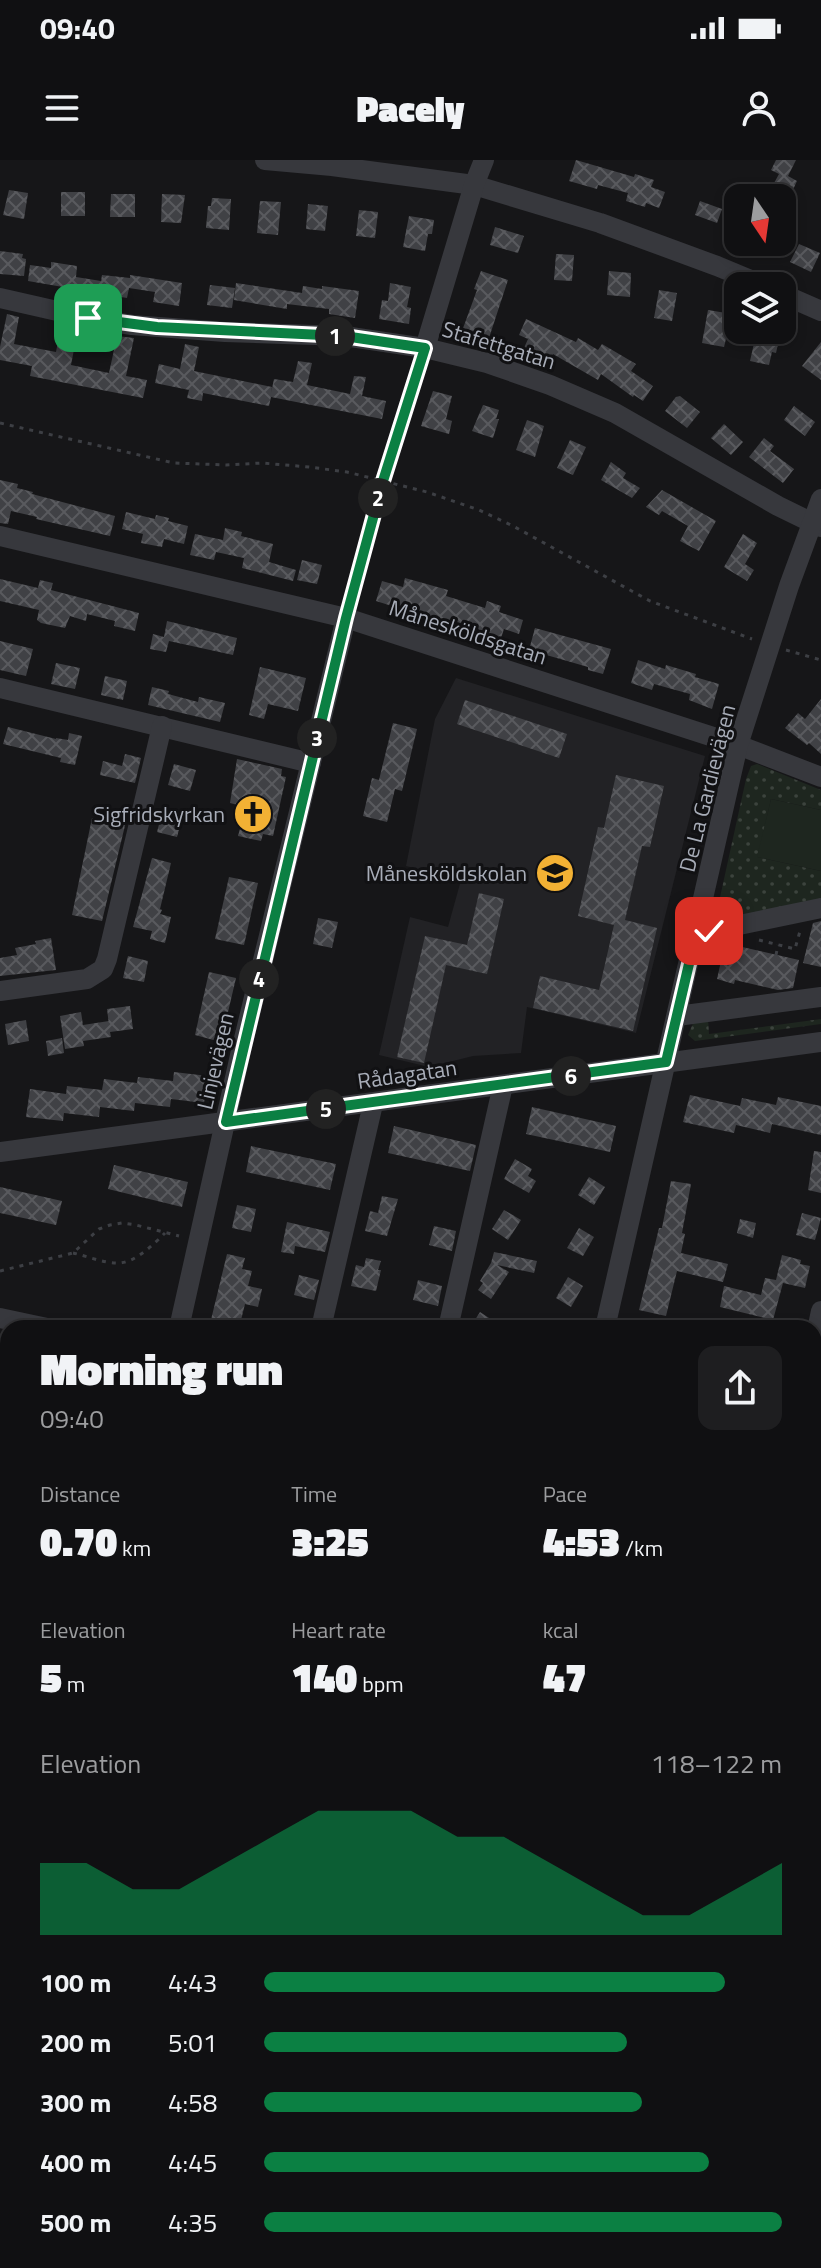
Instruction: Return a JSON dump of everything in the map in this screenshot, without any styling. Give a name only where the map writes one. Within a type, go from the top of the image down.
[{"type":"street","points":[[265,160],[333,163],[474,185],[615,229],[731,272]]},
{"type":"street","points":[[425,348],[484,160]]},
{"type":"street","name":"Stafettgatan","points":[[0,298],[132,325],[238,333],[344,336],[464,357],[550,385],[615,413],[816,525]]},
{"type":"street","points":[[796,300],[821,311]]},
{"type":"street","name":"De La Gardievägen","points":[[607,1320],[738,745],[816,525],[821,499]]},
{"type":"street","name":"Månesköldsgatan","points":[[0,536],[346,618],[738,745],[821,777]]},
{"type":"street","name":"Linjevägen","points":[[181,1320],[346,618]]},
{"type":"street","points":[[0,688],[311,763]]},
{"type":"street","points":[[0,991],[87,979],[103,969],[162,726]]},
{"type":"street","points":[[696,934],[821,908]]},
{"type":"street","points":[[677,1016],[821,997]]},
{"type":"street","name":"Rådagatan","points":[[0,1152],[821,1042]]},
{"type":"street","points":[[450,1320],[503,1085]]},
{"type":"street","points":[[323,1320],[373,1104]]},
{"type":"path","points":[[346,618],[383,481],[425,348]]},
{"type":"path","points":[[0,423],[174,463],[262,463],[309,467],[427,492],[479,510],[547,543],[650,601],[713,626],[821,660]]},
{"type":"path","points":[[776,955],[778,945]]},
{"type":"path","points":[[73,1253],[99,1229],[122,1223],[199,1241]]},
{"type":"path","points":[[0,1271],[73,1253],[107,1262],[125,1262],[165,1233]]},
{"type":"shaded area","name":"Månesköldskolan","points":[[456,678],[705,756],[636,1033],[527,1007],[521,1053],[473,1056],[429,1067],[379,1055],[410,917],[448,927],[461,880],[406,866],[435,719]]},
{"type":"shaded area","points":[[757,764],[821,790],[821,810],[771,799],[758,857],[821,871],[821,902],[715,920],[746,779],[751,766]]},
{"type":"shaded area","points":[[771,799],[821,810],[821,871],[757,857]]},
{"type":"shaded area","points":[[708,1018],[709,1034],[821,1019],[821,1024],[695,1041],[688,1035],[694,1021]]},
{"type":"building","points":[[576,160],[654,180],[651,187],[665,192],[659,208],[626,201],[628,193],[569,181]]},
{"type":"building","points":[[776,160],[796,160],[788,176],[797,181],[796,184],[774,184],[779,174],[771,170]]},
{"type":"building","points":[[9,190],[28,193],[24,219],[3,215]]},
{"type":"building","points":[[61,192],[85,192],[85,216],[61,216]]},
{"type":"building","points":[[111,194],[135,194],[135,217],[110,217]]},
{"type":"building","points":[[162,194],[185,195],[181,223],[161,222]]},
{"type":"building","points":[[212,198],[231,199],[229,230],[206,228]]},
{"type":"building","points":[[260,201],[281,202],[278,235],[257,233]]},
{"type":"building","points":[[700,201],[722,209],[717,223],[695,215]]},
{"type":"building","points":[[308,204],[328,206],[325,231],[306,229]]},
{"type":"building","points":[[359,210],[378,212],[375,238],[356,236]]},
{"type":"building","points":[[409,216],[434,220],[425,251],[403,247]]},
{"type":"building","points":[[495,227],[524,236],[518,253],[490,245]]},
{"type":"building","points":[[799,244],[820,253],[811,272],[790,262],[796,256]]},
{"type":"building","points":[[0,251],[23,254],[22,258],[26,259],[24,276],[0,274]]},
{"type":"building","points":[[556,254],[574,255],[572,281],[554,280]]},
{"type":"building","points":[[51,262],[77,266],[76,277],[101,281],[102,275],[130,278],[130,275],[182,283],[179,306],[153,302],[155,292],[129,288],[127,298],[28,281],[30,265],[51,268]]},
{"type":"building","points":[[481,271],[508,280],[488,341],[462,331]]},
{"type":"building","points":[[609,271],[631,273],[630,297],[607,295]]},
{"type":"building","points":[[236,283],[302,293],[303,286],[359,291],[355,318],[329,314],[329,309],[287,304],[287,309],[234,300]]},
{"type":"building","points":[[390,283],[411,287],[407,307],[411,308],[409,324],[379,319],[382,300],[388,301]]},
{"type":"building","points":[[210,285],[235,288],[232,308],[207,305]]},
{"type":"building","points":[[659,290],[677,293],[672,321],[654,318]]},
{"type":"building","points":[[708,310],[724,313],[724,347],[702,343]]},
{"type":"building","points":[[7,314],[19,317],[14,344],[56,352],[61,325],[78,329],[71,365],[109,373],[117,336],[134,338],[126,376],[147,380],[143,398],[30,376],[32,366],[0,360]]},
{"type":"building","points":[[526,319],[576,342],[578,338],[598,350],[602,344],[636,364],[631,371],[653,386],[643,401],[601,374],[598,380],[553,354],[550,360],[524,348],[528,339],[519,335]]},
{"type":"building","points":[[821,342],[821,380],[802,366]]},
{"type":"building","points":[[185,344],[199,347],[194,371],[272,387],[271,393],[274,379],[293,382],[298,361],[312,363],[307,385],[350,394],[354,376],[366,377],[362,396],[386,401],[382,419],[271,397],[269,406],[203,393],[202,401],[187,398],[189,390],[155,383],[159,364],[180,369]]},
{"type":"building","points":[[754,344],[778,344],[769,365],[750,361]]},
{"type":"building","points":[[433,391],[452,396],[446,419],[452,421],[449,434],[421,426]]},
{"type":"building","points":[[680,396],[700,412],[687,428],[665,411]]},
{"type":"building","points":[[483,405],[499,410],[493,438],[472,431]]},
{"type":"building","points":[[794,406],[815,422],[805,436],[784,420]]},
{"type":"building","points":[[527,420],[544,426],[535,457],[516,450]]},
{"type":"building","points":[[724,424],[743,442],[731,455],[711,438]]},
{"type":"building","points":[[764,438],[774,446],[770,451],[794,469],[783,483],[749,457]]},
{"type":"building","points":[[570,440],[586,447],[573,475],[557,468]]},
{"type":"building","points":[[611,462],[626,473],[623,478],[640,488],[632,498],[601,480]]},
{"type":"building","points":[[0,480],[18,484],[17,488],[32,494],[115,516],[110,536],[11,511],[8,524],[0,523]]},
{"type":"building","points":[[662,490],[716,521],[699,551],[680,541],[688,526],[662,511],[659,515],[646,507]]},
{"type":"building","points":[[126,512],[155,519],[156,515],[188,526],[184,544],[164,539],[162,547],[141,543],[143,534],[122,529]]},
{"type":"building","points":[[225,528],[242,532],[241,536],[273,544],[269,562],[296,570],[293,581],[242,568],[244,558],[216,552],[214,560],[190,555],[195,534],[223,540]]},
{"type":"building","points":[[743,534],[757,543],[745,564],[754,570],[747,581],[724,567]]},
{"type":"building","points":[[302,560],[322,565],[317,584],[297,580]]},
{"type":"building","points":[[405,578],[448,590],[446,596],[485,608],[487,601],[501,606],[499,612],[523,620],[519,634],[504,629],[500,641],[477,634],[479,629],[450,620],[449,624],[376,601],[382,581],[403,587]]},
{"type":"building","points":[[0,579],[38,588],[40,580],[53,583],[51,590],[139,613],[135,631],[114,626],[115,621],[87,614],[86,621],[70,616],[65,628],[41,623],[37,620],[39,610],[0,601]]},
{"type":"building","points":[[167,621],[237,638],[233,655],[169,641],[166,652],[150,649],[153,634],[164,637]]},
{"type":"building","points":[[535,628],[611,649],[603,674],[529,650]]},
{"type":"building","points":[[0,641],[33,649],[26,676],[0,670]]},
{"type":"building","points":[[638,660],[665,669],[666,665],[719,684],[712,709],[689,700],[690,694],[654,684],[652,690],[631,683]]},
{"type":"building","points":[[56,663],[80,668],[75,689],[51,684]]},
{"type":"building","points":[[260,667],[306,678],[298,711],[268,704],[264,719],[249,715]]},
{"type":"building","points":[[105,676],[127,681],[123,700],[101,695]]},
{"type":"building","points":[[152,687],[198,702],[199,697],[225,703],[220,722],[148,705]]},
{"type":"building","points":[[821,699],[821,754],[785,728],[798,713],[805,719]]},
{"type":"building","points":[[465,700],[567,734],[559,758],[457,724]]},
{"type":"building","points":[[393,723],[417,729],[402,791],[395,789],[387,822],[363,816],[372,778],[379,780]]},
{"type":"building","points":[[8,727],[56,739],[68,740],[69,733],[82,736],[75,765],[60,762],[61,758],[3,744]]},
{"type":"building","points":[[125,754],[141,758],[135,783],[100,775],[103,761],[122,766]]},
{"type":"building","name":"Sigfridskyrkan","points":[[237,759],[282,769],[281,776],[286,777],[273,836],[263,834],[261,841],[238,836],[246,807],[230,803]]},
{"type":"building","points":[[174,764],[196,770],[190,791],[168,785]]},
{"type":"building","points":[[616,775],[664,786],[650,847],[642,846],[625,920],[657,928],[633,1031],[533,1008],[540,976],[599,990],[614,925],[578,916],[598,827],[604,828]]},
{"type":"building","points":[[111,809],[128,813],[102,921],[72,915],[92,818],[108,822]]},
{"type":"building","points":[[163,809],[183,815],[177,837],[157,832]]},
{"type":"building","points":[[152,858],[171,863],[160,909],[160,914],[171,917],[165,943],[150,939],[152,931],[133,927]]},
{"type":"building","points":[[229,877],[258,883],[244,945],[215,939]]},
{"type":"building","points":[[479,893],[504,899],[487,974],[446,965],[424,1063],[397,1057],[425,936],[467,945]]},
{"type":"building","points":[[318,918],[338,922],[332,948],[313,944]]},
{"type":"building","points":[[821,921],[821,967],[803,963],[813,923]]},
{"type":"building","points":[[51,938],[56,970],[0,976],[0,958],[17,955],[15,948]]},
{"type":"building","points":[[725,943],[799,960],[793,988],[778,990],[717,979]]},
{"type":"building","points":[[128,956],[148,961],[144,982],[123,978]]},
{"type":"building","points":[[209,972],[236,978],[221,1042],[195,1035]]},
{"type":"building","points":[[130,1006],[133,1029],[110,1032],[111,1037],[83,1041],[84,1046],[65,1049],[60,1016],[81,1012],[83,1025],[109,1021],[107,1009]]},
{"type":"building","points":[[26,1020],[29,1041],[8,1045],[5,1024]]},
{"type":"building","points":[[62,1038],[64,1053],[48,1056],[46,1041]]},
{"type":"building","points":[[174,1072],[208,1076],[204,1103],[171,1099],[170,1107],[135,1103],[134,1111],[100,1107],[99,1117],[64,1113],[63,1121],[26,1117],[30,1089],[66,1094],[67,1086],[102,1090],[104,1079],[137,1083],[138,1077],[173,1081]]},
{"type":"building","points":[[690,1095],[740,1106],[742,1098],[776,1105],[778,1097],[821,1106],[821,1135],[772,1124],[770,1133],[736,1125],[734,1133],[683,1122]]},
{"type":"building","points":[[532,1107],[616,1126],[610,1152],[526,1134]]},
{"type":"building","points":[[394,1126],[476,1145],[470,1171],[388,1153]]},
{"type":"building","points":[[251,1146],[336,1164],[330,1190],[246,1172]]},
{"type":"building","points":[[814,1151],[821,1152],[821,1193],[808,1190]]},
{"type":"building","points":[[515,1159],[532,1169],[528,1176],[536,1181],[529,1193],[504,1179]]},
{"type":"building","points":[[114,1165],[188,1182],[182,1207],[108,1189]]},
{"type":"building","points":[[589,1177],[605,1187],[594,1205],[578,1195]]},
{"type":"building","points":[[671,1181],[691,1184],[681,1253],[728,1264],[723,1282],[677,1271],[666,1316],[639,1310],[659,1228],[662,1228]]},
{"type":"building","points":[[0,1187],[62,1201],[56,1225],[0,1213]]},
{"type":"building","points":[[382,1196],[398,1199],[387,1236],[365,1231],[370,1211],[378,1213]]},
{"type":"building","points":[[237,1205],[256,1209],[251,1232],[232,1228]]},
{"type":"building","points":[[504,1210],[521,1220],[508,1240],[492,1229]]},
{"type":"building","points":[[802,1213],[821,1218],[815,1240],[796,1235]]},
{"type":"building","points":[[740,1219],[756,1223],[753,1238],[737,1233]]},
{"type":"building","points":[[287,1222],[330,1232],[325,1252],[295,1246],[294,1254],[281,1252]]},
{"type":"building","points":[[434,1226],[456,1231],[452,1251],[429,1245]]},
{"type":"building","points":[[579,1228],[594,1237],[583,1256],[567,1248]]},
{"type":"building","points":[[494,1252],[537,1261],[534,1273],[497,1265],[509,1272],[491,1299],[478,1290]]},
{"type":"building","points":[[227,1254],[245,1258],[242,1269],[252,1271],[248,1286],[262,1289],[258,1307],[245,1304],[241,1320],[211,1320]]},
{"type":"building","points":[[782,1255],[810,1266],[805,1288],[783,1283],[773,1320],[720,1307],[724,1286],[761,1295],[765,1278],[776,1280]]},
{"type":"building","points":[[366,1258],[381,1261],[376,1291],[351,1286],[356,1265],[364,1267]]},
{"type":"building","points":[[299,1275],[319,1280],[314,1300],[294,1295]]},
{"type":"building","points":[[568,1277],[583,1286],[571,1307],[556,1298]]},
{"type":"building","points":[[418,1280],[442,1286],[438,1306],[413,1300]]},
{"type":"building","points":[[480,1312],[492,1320],[475,1320]]},
{"type":"place","name":"Sigfridskyrkan","points":[[253,814]]},
{"type":"place","name":"Månesköldskolan","points":[[555,873]]},
{"type":"route","points":[[88,318],[157,327],[344,336],[425,348],[383,481],[346,618],[226,1122],[666,1062],[696,934],[709,931]]}]
